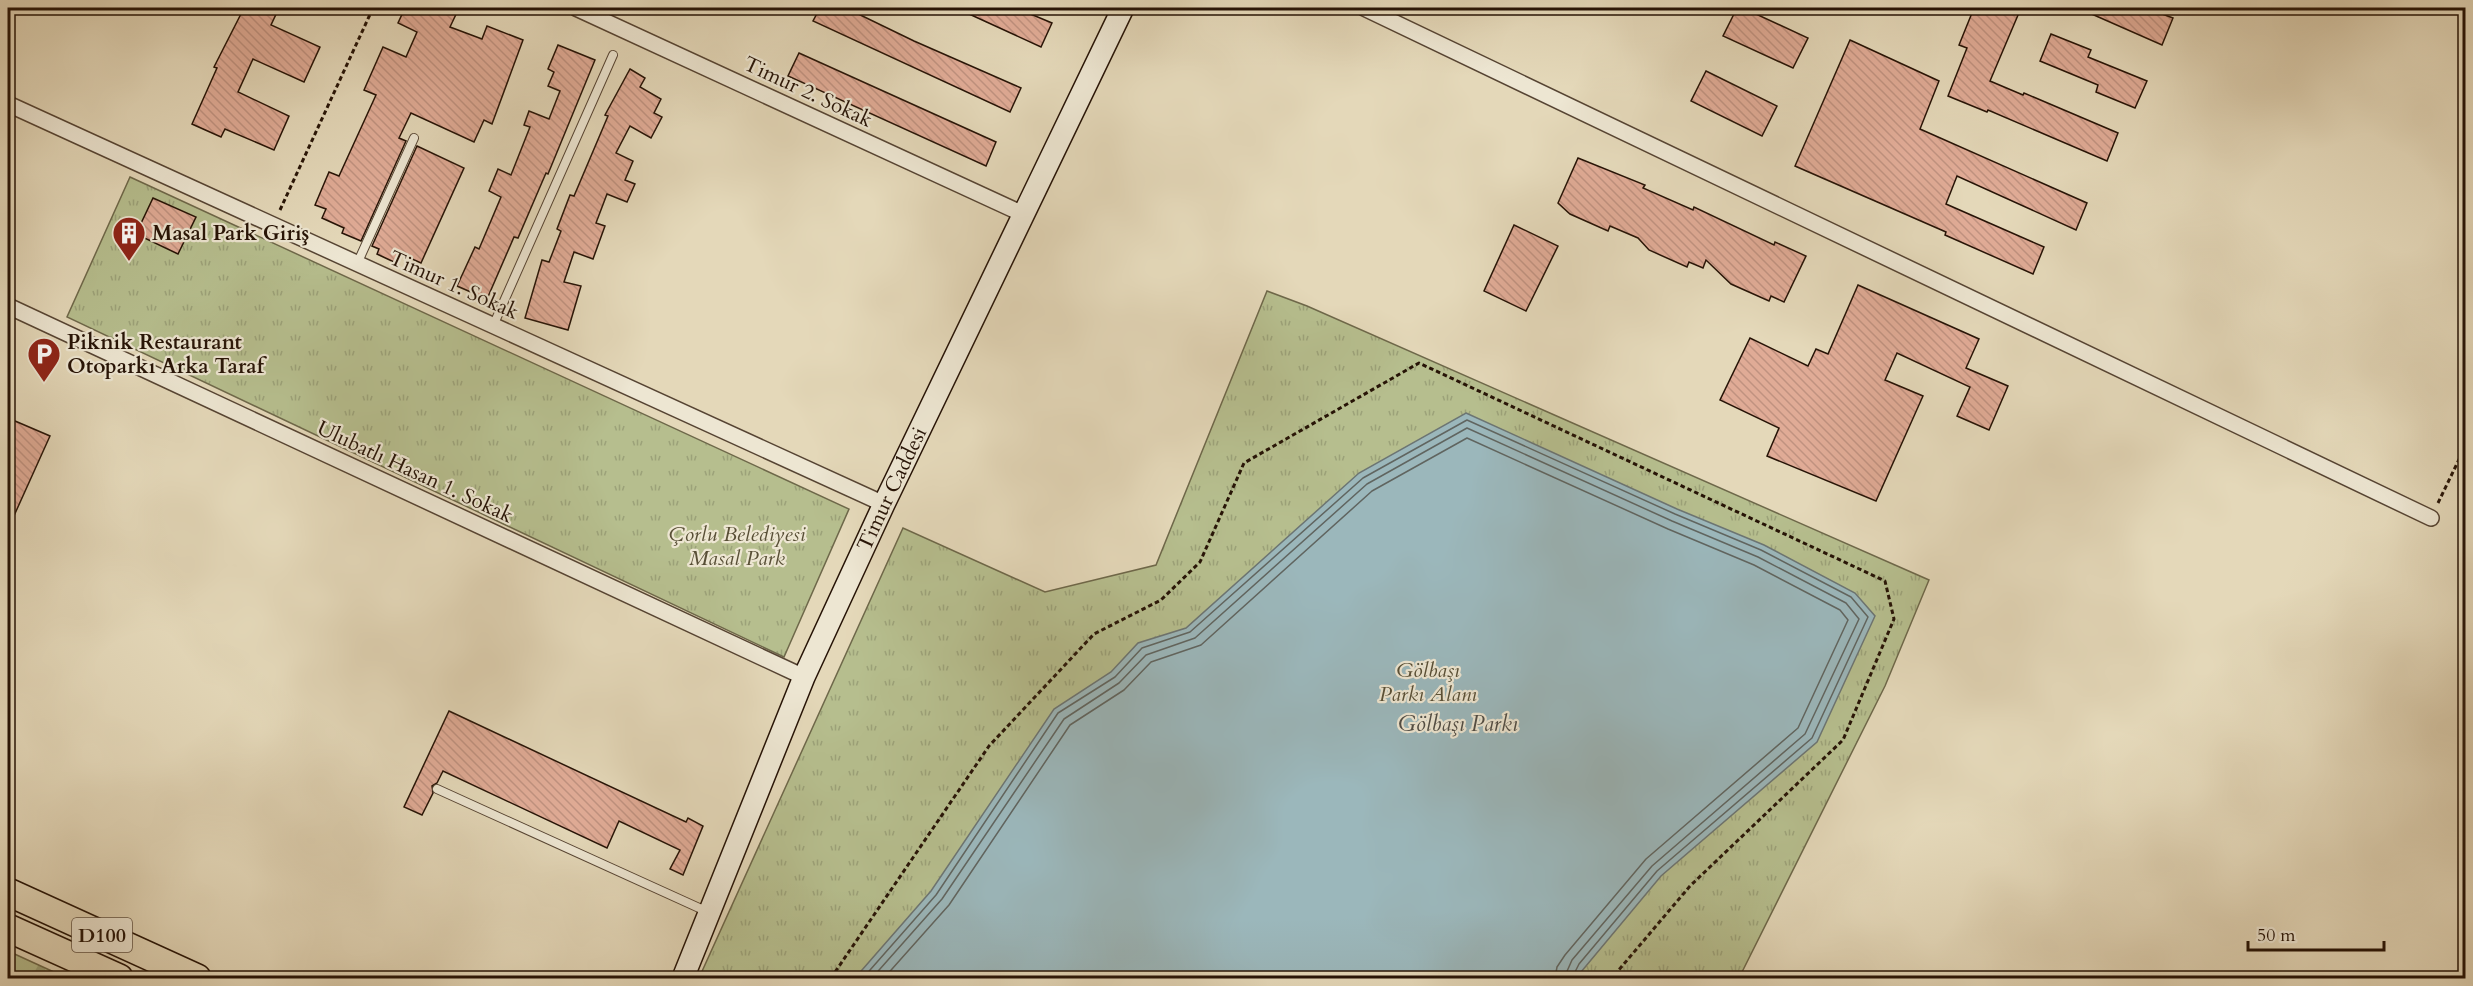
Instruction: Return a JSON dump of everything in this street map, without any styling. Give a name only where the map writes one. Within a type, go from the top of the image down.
[{"type":"highway","name":"D100","points":[[8,892],[197,978]]},
{"type":"highway","name":"D100","points":[[8,928],[119,978]]},
{"type":"street","name":"Timur 2. Sokak","points":[[576,8],[1023,214]]},
{"type":"street","name":"Timur Caddesi","points":[[683,978],[804,677],[884,504],[1123,8]]},
{"type":"street","points":[[1364,8],[2431,518]]},
{"type":"street","name":"Timur 1. Sokak","points":[[8,104],[884,504]]},
{"type":"street","name":"Ulubatlı Hasan 1. Sokak","points":[[8,306],[804,677]]},
{"type":"lane","points":[[493,326],[613,55]]},
{"type":"lane","points":[[357,264],[414,138]]},
{"type":"lane","points":[[437,789],[710,912]]},
{"type":"path","points":[[273,226],[373,8]]},
{"type":"path","points":[[831,978],[989,746],[1094,634],[1161,600],[1200,562],[1244,463],[1419,363],[1885,581],[1894,619],[1842,740],[1690,886],[1612,978]]},
{"type":"path","points":[[2431,518],[2466,445]]},
{"type":"green space","name":"Çorlu Belediyesi Masal Park","points":[[130,177],[849,509],[784,657],[67,317]]},
{"type":"green space","name":"Gölbaşı Parkı","points":[[1267,291],[1307,306],[1929,580],[1885,686],[1739,978],[699,978],[903,528],[1045,592],[1156,565]]},
{"type":"green space","points":[[8,951],[67,978],[8,978]]},
{"type":"water","name":"Gölbaşı Parkı","points":[[1466,413],[1677,509],[1764,545],[1855,593],[1875,616],[1817,742],[1661,876],[1576,978],[855,978],[931,891],[1054,709],[1111,672],[1138,643],[1186,628],[1359,473]]},
{"type":"building","points":[[244,8],[279,8],[271,25],[320,47],[304,82],[253,59],[238,92],[289,116],[274,150],[225,129],[221,137],[192,124],[217,68],[214,67]]},
{"type":"building","points":[[405,8],[459,8],[450,27],[482,39],[487,26],[523,40],[492,124],[484,120],[474,142],[411,113],[399,138],[406,141],[361,241],[342,233],[344,228],[322,218],[326,209],[315,205],[329,172],[339,176],[376,95],[364,90],[383,47],[406,57],[417,32],[398,23]]},
{"type":"building","points":[[820,8],[846,8],[1021,88],[1010,112],[813,21]]},
{"type":"building","points":[[956,8],[1016,8],[1052,23],[1041,47]]},
{"type":"building","points":[[1737,8],[1743,8],[1808,38],[1793,68],[1723,36]]},
{"type":"building","points":[[1974,8],[2021,8],[1990,81],[2118,133],[2107,161],[1988,110],[1987,112],[1948,96],[1967,48],[1959,45]]},
{"type":"building","points":[[2078,8],[2146,8],[2173,18],[2162,45]]},
{"type":"building","points":[[2051,34],[2091,50],[2088,57],[2147,81],[2135,108],[2096,92],[2098,85],[2040,61]]},
{"type":"building","points":[[1850,40],[1939,81],[1920,129],[2087,203],[2076,230],[1957,176],[1946,204],[2044,247],[2033,274],[1945,235],[1946,232],[1795,166]]},
{"type":"building","points":[[558,45],[595,60],[548,174],[546,173],[518,238],[514,237],[487,299],[457,286],[475,247],[479,249],[501,197],[489,191],[498,169],[511,175],[530,127],[524,125],[529,111],[549,119],[560,91],[548,86],[554,72],[548,69]]},
{"type":"building","points":[[799,53],[996,142],[986,166],[788,76]]},
{"type":"building","points":[[630,69],[645,78],[640,87],[661,99],[654,113],[662,117],[651,138],[630,126],[616,153],[633,161],[625,180],[635,184],[627,202],[607,194],[596,223],[605,226],[593,259],[574,252],[564,282],[581,286],[568,330],[525,318],[542,260],[549,262],[561,231],[557,229],[570,195],[574,196],[608,116],[605,115]]},
{"type":"building","points":[[1706,71],[1777,106],[1762,136],[1691,101]]},
{"type":"building","points":[[417,146],[464,168],[421,263],[399,253],[394,262],[377,254],[379,249],[372,246]]},
{"type":"building","points":[[1578,158],[1645,185],[1643,188],[1693,210],[1694,207],[1774,245],[1775,242],[1806,256],[1784,302],[1771,296],[1769,301],[1731,284],[1706,260],[1703,268],[1689,262],[1687,267],[1649,250],[1638,238],[1610,226],[1608,231],[1570,214],[1558,203]]},
{"type":"building","points":[[153,198],[196,217],[178,254],[136,234]]},
{"type":"building","points":[[1514,225],[1558,246],[1526,311],[1484,291]]},
{"type":"building","points":[[1858,285],[1979,339],[1966,368],[2008,386],[1989,430],[1957,416],[1970,387],[1897,353],[1885,380],[1923,396],[1876,501],[1767,456],[1779,428],[1720,400],[1750,338],[1808,366],[1816,349],[1828,354]]},
{"type":"building","points":[[8,418],[50,436],[8,529]]},
{"type":"building","points":[[449,711],[686,822],[688,818],[703,826],[683,875],[670,869],[680,850],[619,821],[607,848],[443,771],[437,783],[432,786],[433,793],[422,815],[404,807]]},
{"type":"place","name":"Masal Park Giriş","points":[[129,262]]},
{"type":"place","name":"Piknik Restaurant Otoparkı Arka Taraf","points":[[44,383]]},
{"type":"park label","name":"Gölbaşı Parkı Alanı","points":[[1428,682]]}]
